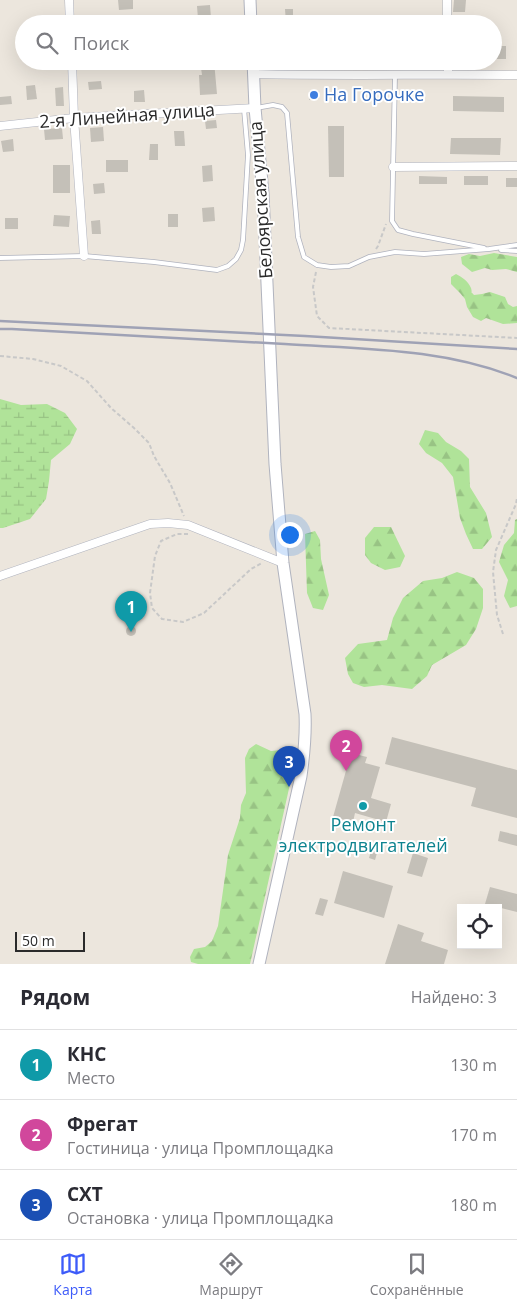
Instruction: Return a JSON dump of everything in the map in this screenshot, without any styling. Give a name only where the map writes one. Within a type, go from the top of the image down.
[{"type":"street","points":[[69,0],[70,15]]},
{"type":"street","points":[[250,0],[251,15]]},
{"type":"street","points":[[447,0],[447,15]]},
{"type":"street","points":[[72,70],[84,256]]},
{"type":"street","name":"Белоярская улица","points":[[253,70],[249,108],[263,193],[275,464],[283,563],[305,714],[306,734],[301,776],[259,964]]},
{"type":"street","points":[[253,74],[328,76],[517,75]]},
{"type":"street","name":"2-я Линейная улица","points":[[0,126],[74,118],[249,108]]},
{"type":"street","points":[[393,167],[517,166]]},
{"type":"street","points":[[0,576],[150,524],[168,523],[188,525],[283,563]]},
{"type":"lane","points":[[395,75],[392,221],[398,230],[489,249],[517,251]]},
{"type":"lane","points":[[0,258],[84,256],[218,270],[228,266],[236,259],[241,250],[243,240],[249,108],[273,105],[282,107],[287,113],[298,237],[304,258],[317,265],[331,267],[349,266],[369,258],[395,252],[424,254],[489,249],[517,244]]},
{"type":"path","points":[[369,258],[378,246],[388,216]]},
{"type":"path","points":[[317,265],[313,287],[317,316],[329,328],[517,338]]},
{"type":"path","points":[[0,356],[33,359],[62,366],[88,381],[110,408],[150,443],[154,456],[170,484],[188,525]]},
{"type":"path","points":[[503,634],[497,615],[492,572],[496,550],[517,498]]},
{"type":"path","points":[[195,534],[177,534],[161,541],[155,556],[150,593],[152,608],[162,620],[183,622],[204,613],[250,569],[271,559]]},
{"type":"green space","points":[[494,253],[517,257],[517,272],[506,269],[492,270],[485,268],[472,272],[462,264],[461,257],[469,254],[480,256]]},
{"type":"green space","points":[[456,274],[468,283],[474,295],[490,292],[505,297],[508,304],[513,307],[517,306],[517,323],[503,324],[486,318],[481,321],[473,317],[465,299],[451,284],[451,277]]},
{"type":"green space","points":[[0,399],[21,405],[47,404],[65,413],[77,429],[70,444],[51,460],[46,499],[30,519],[3,528],[0,528]]},
{"type":"green space","points":[[425,430],[438,433],[446,442],[461,451],[469,459],[470,487],[486,513],[492,537],[482,549],[473,549],[466,534],[460,518],[453,477],[442,463],[426,453],[419,444]]},
{"type":"green space","points":[[517,519],[517,606],[510,608],[504,596],[508,580],[499,562],[504,545],[514,533],[515,520]]},
{"type":"green space","points":[[374,527],[391,527],[405,556],[400,567],[385,570],[371,563],[365,555],[365,538]]},
{"type":"green space","points":[[315,531],[320,540],[321,559],[329,595],[323,610],[313,608],[307,593],[305,534]]},
{"type":"green space","points":[[457,572],[474,578],[483,589],[483,608],[476,629],[466,645],[432,665],[427,676],[412,689],[382,685],[364,687],[353,683],[348,674],[345,658],[358,644],[387,640],[393,618],[403,598],[423,581],[442,578]]},
{"type":"green space","points":[[256,744],[271,751],[281,750],[293,759],[294,766],[250,964],[198,964],[191,962],[190,957],[194,949],[205,947],[212,941],[218,926],[228,855],[246,793],[245,758],[249,749]]},
{"type":"building","points":[[118,0],[133,0],[133,9],[119,10]]},
{"type":"building","points":[[454,0],[466,0],[465,12],[453,12]]},
{"type":"building","points":[[210,5],[211,15],[198,15],[197,6]]},
{"type":"building","points":[[285,9],[293,9],[293,15],[285,15]]},
{"type":"building","points":[[502,46],[506,46],[506,59],[502,59]]},
{"type":"building","points":[[201,70],[215,70],[217,94],[200,95],[199,75],[202,75]]},
{"type":"building","points":[[101,81],[102,89],[89,90],[88,82]]},
{"type":"building","points":[[35,85],[37,99],[27,100],[26,86]]},
{"type":"building","points":[[63,87],[64,106],[56,106],[55,88]]},
{"type":"building","points":[[144,90],[145,102],[134,102],[134,91]]},
{"type":"building","name":"На Горочке","points":[[309,91],[319,91],[319,99],[309,100]]},
{"type":"building","points":[[11,96],[12,104],[0,105],[0,97]]},
{"type":"building","points":[[453,96],[504,97],[504,112],[453,111]]},
{"type":"building","points":[[216,120],[217,128],[206,129],[205,121]]},
{"type":"building","points":[[328,126],[344,126],[344,177],[329,177]]},
{"type":"building","points":[[103,127],[104,141],[91,142],[90,128]]},
{"type":"building","points":[[62,128],[63,139],[45,140],[44,129]]},
{"type":"building","points":[[174,131],[184,131],[185,146],[175,146]]},
{"type":"building","points":[[451,138],[501,138],[500,155],[450,154]]},
{"type":"building","points":[[13,139],[14,151],[3,152],[1,141]]},
{"type":"building","points":[[150,144],[158,144],[158,160],[149,160]]},
{"type":"building","points":[[106,160],[128,160],[128,172],[106,172]]},
{"type":"building","points":[[53,165],[70,165],[70,193],[53,193]]},
{"type":"building","points":[[212,165],[213,181],[203,182],[202,166]]},
{"type":"building","points":[[419,176],[447,177],[447,184],[419,184]]},
{"type":"building","points":[[464,176],[488,176],[488,185],[464,185]]},
{"type":"building","points":[[506,178],[517,178],[517,187],[506,187]]},
{"type":"building","points":[[104,183],[105,193],[94,194],[93,184]]},
{"type":"building","points":[[214,207],[215,221],[203,222],[202,208]]},
{"type":"building","points":[[168,214],[178,214],[178,227],[168,227]]},
{"type":"building","points":[[54,215],[70,216],[69,227],[53,226]]},
{"type":"building","points":[[5,218],[18,218],[18,229],[5,229]]},
{"type":"building","points":[[100,220],[101,234],[92,234],[91,221]]},
{"type":"building","points":[[129,626],[133,626],[136,631],[135,635],[129,636],[126,633],[126,629]]},
{"type":"building","points":[[392,737],[517,770],[517,818],[471,806],[476,788],[385,764]]},
{"type":"building","points":[[351,753],[367,757],[365,763],[380,767],[371,798],[391,804],[386,822],[355,813],[353,822],[333,817]]},
{"type":"building","points":[[500,831],[517,835],[517,846],[498,841]]},
{"type":"building","points":[[373,844],[379,846],[375,860],[369,858]]},
{"type":"building","points":[[413,853],[428,858],[422,877],[407,873]]},
{"type":"building","points":[[343,871],[393,886],[384,918],[334,903]]},
{"type":"building","points":[[490,887],[517,894],[517,912],[502,908],[502,904],[485,904]]},
{"type":"building","points":[[320,898],[328,900],[323,916],[315,914]]},
{"type":"building","points":[[398,924],[424,933],[421,941],[448,950],[444,964],[385,964]]},
{"type":"railway","points":[[0,321],[305,336],[517,349]]},
{"type":"railway","points":[[0,329],[343,347],[402,352],[432,355],[461,361],[517,378]]},
{"type":"place","name":"На Горочке","points":[[314,95]]},
{"type":"place","name":"КНС","points":[[131,632]]},
{"type":"place","name":"Фрегат","points":[[346,771]]},
{"type":"place","name":"СХТ","points":[[289,787]]},
{"type":"place","name":"Ремонт электродвигателей","points":[[363,806]]}]
